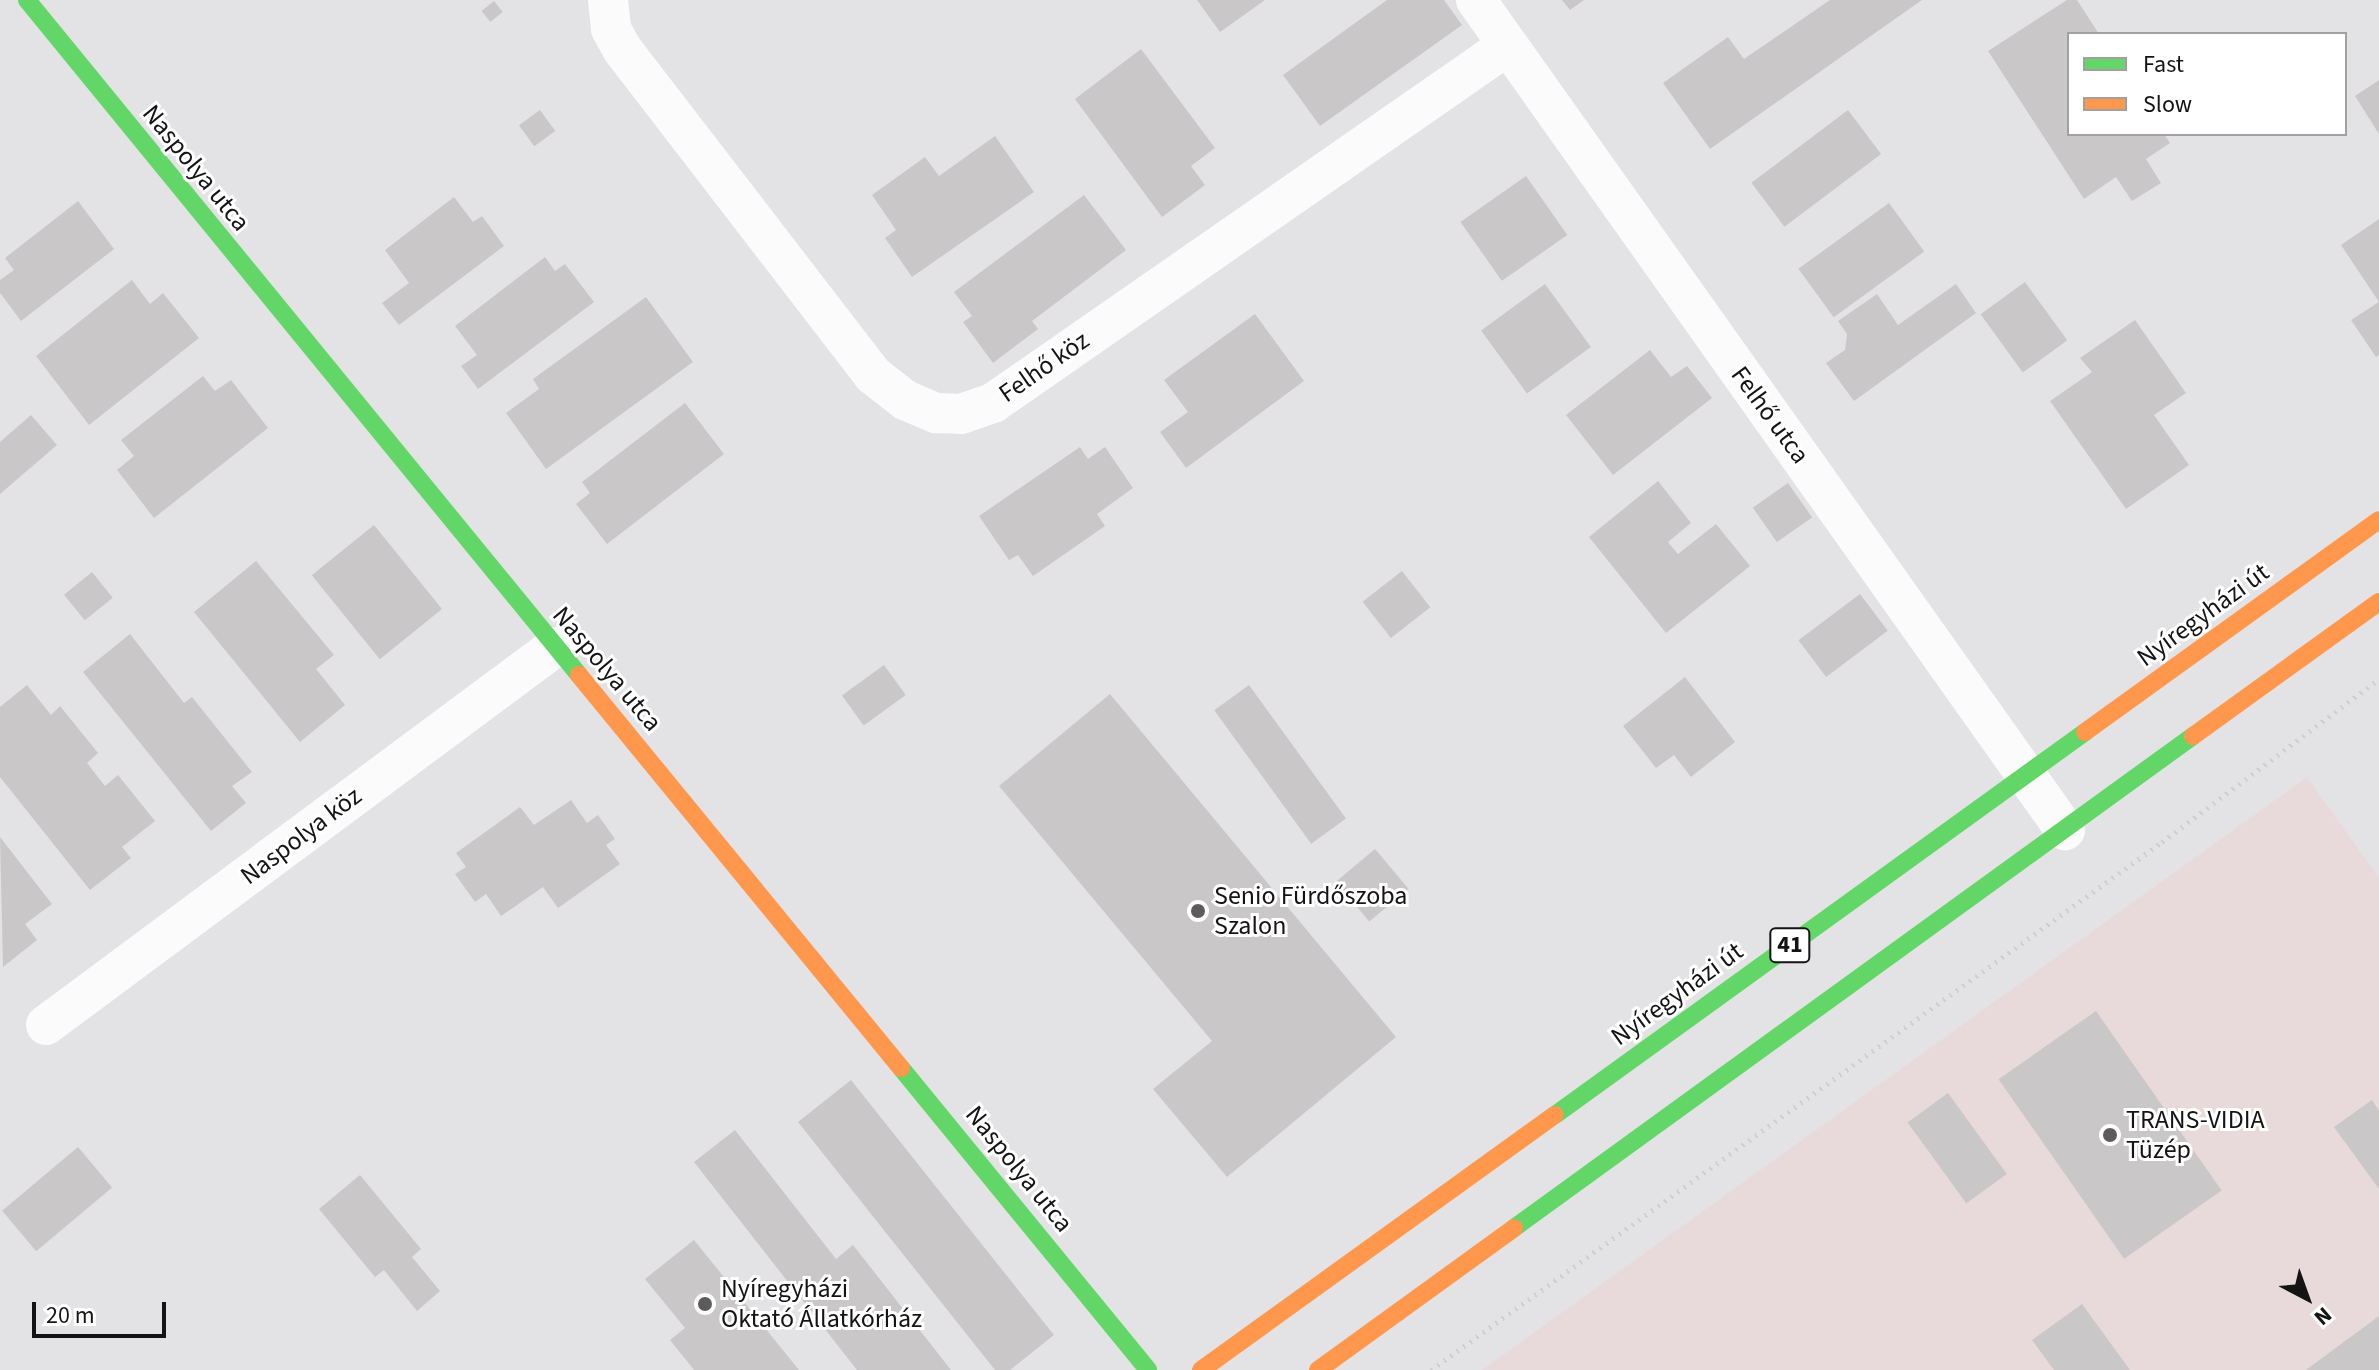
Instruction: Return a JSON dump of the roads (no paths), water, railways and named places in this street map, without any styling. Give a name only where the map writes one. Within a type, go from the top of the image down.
[{"type":"main road","name":"Naspolya utca","points":[[27,0],[1148,1370]]},
{"type":"main road","name":"Nyíregyházi út","points":[[1201,1370],[2379,520]]},
{"type":"main road","name":"41","points":[[1318,1370],[2379,602]]},
{"type":"street","name":"Felhő köz","points":[[608,0],[611,29],[622,49],[873,375],[905,400],[936,413],[961,414],[993,403],[1507,46]]},
{"type":"street","name":"Felhő utca","points":[[1476,0],[2065,830]]},
{"type":"street","name":"Naspolya köz","points":[[46,1025],[555,647]]},
{"type":"place","name":"Senio Fürdőszoba Szalon","points":[[1198,911]]},
{"type":"place","name":"TRANS-VIDIA Tüzép","points":[[2110,1135]]},
{"type":"place","name":"Nyíregyházi Oktató Állatkórház","points":[[705,1304]]}]
